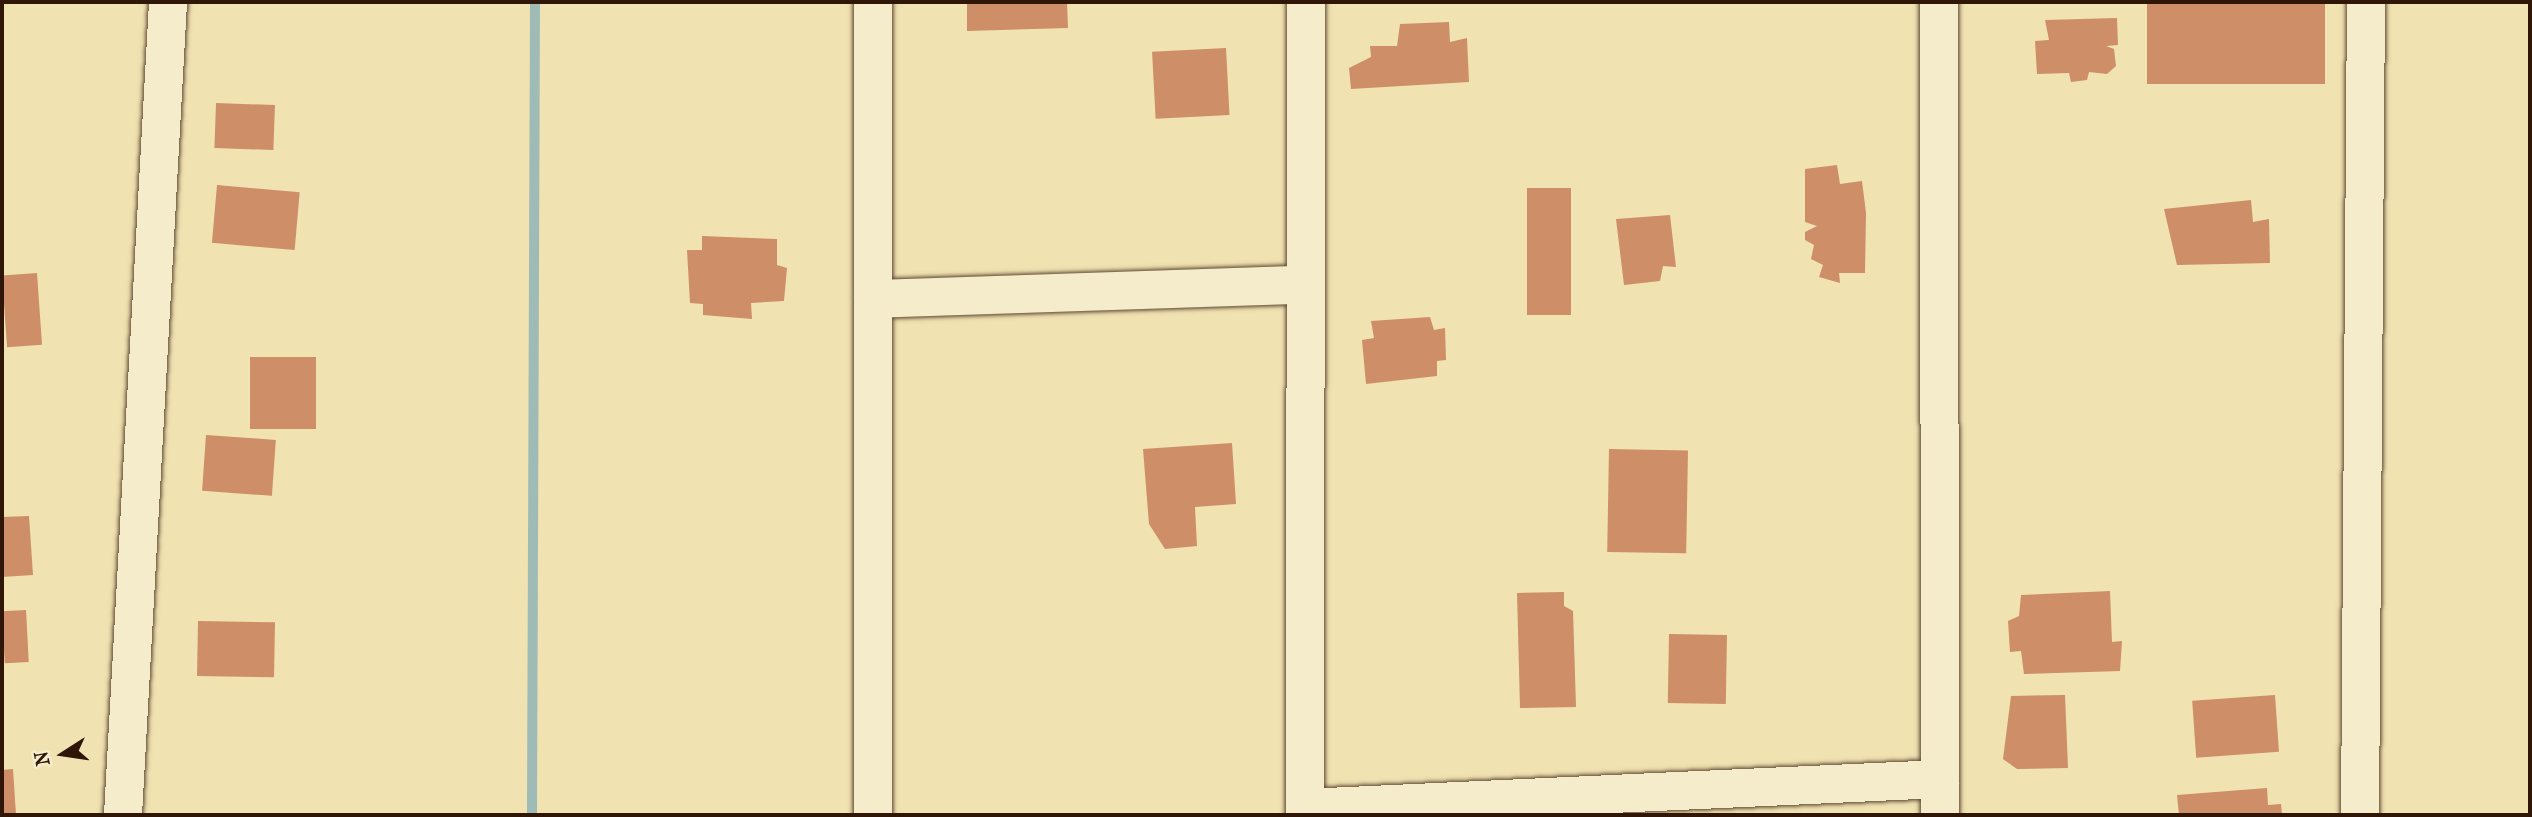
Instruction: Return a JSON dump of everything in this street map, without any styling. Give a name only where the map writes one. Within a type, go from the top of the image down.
[{"type":"street","points":[[123,815],[168,2]]},
{"type":"street","points":[[873,2],[873,815]]},
{"type":"street","points":[[1306,2],[1305,812],[1940,797],[1939,2]]},
{"type":"street","points":[[2360,815],[2366,2]]},
{"type":"street","points":[[873,299],[1305,285]]},
{"type":"building","points":[[1067,2],[1068,28],[967,31],[967,4]]},
{"type":"building","points":[[2147,2],[2325,2],[2325,84],[2147,84]]},
{"type":"building","points":[[2117,18],[2118,45],[2106,46],[2114,49],[2116,66],[2107,74],[2089,72],[2087,80],[2071,82],[2069,73],[2037,74],[2035,41],[2049,40],[2045,20]]},
{"type":"building","points":[[1449,22],[1450,42],[1467,38],[1469,82],[1351,89],[1349,68],[1371,57],[1370,46],[1397,46],[1400,24]]},
{"type":"building","points":[[1226,48],[1230,115],[1156,119],[1152,52]]},
{"type":"building","points":[[216,103],[275,105],[273,150],[214,148]]},
{"type":"building","points":[[1837,165],[1840,184],[1862,181],[1866,213],[1865,273],[1839,273],[1840,283],[1819,277],[1823,265],[1811,259],[1814,245],[1805,240],[1805,232],[1817,226],[1805,222],[1805,169]]},
{"type":"building","points":[[217,185],[300,192],[295,250],[212,243]]},
{"type":"building","points":[[1527,188],[1571,188],[1571,315],[1527,315]]},
{"type":"building","points":[[2251,200],[2253,222],[2269,219],[2270,263],[2177,265],[2164,209]]},
{"type":"building","points":[[1670,215],[1676,267],[1663,266],[1660,281],[1624,285],[1616,219]]},
{"type":"building","points":[[702,236],[777,239],[777,265],[787,268],[784,301],[751,303],[752,319],[703,315],[703,304],[690,303],[687,250],[702,250]]},
{"type":"building","points":[[37,273],[42,345],[7,347],[2,275]]},
{"type":"building","points":[[1430,317],[1434,330],[1445,328],[1446,360],[1437,361],[1437,376],[1366,384],[1362,340],[1374,338],[1371,321]]},
{"type":"building","points":[[250,357],[316,357],[316,429],[250,429]]},
{"type":"building","points":[[206,435],[276,440],[272,496],[202,491]]},
{"type":"building","points":[[1232,443],[1236,504],[1195,507],[1197,546],[1165,549],[1149,524],[1143,449]]},
{"type":"building","points":[[1609,449],[1688,450],[1686,553],[1607,552]]},
{"type":"building","points":[[29,516],[33,575],[2,577],[2,517]]},
{"type":"building","points":[[2110,591],[2112,642],[2122,641],[2120,671],[2024,674],[2021,651],[2010,652],[2008,621],[2019,616],[2021,595]]},
{"type":"building","points":[[1564,592],[1564,606],[1573,611],[1576,707],[1520,708],[1517,593]]},
{"type":"building","points":[[26,610],[29,662],[5,663],[2,611]]},
{"type":"building","points":[[198,621],[275,622],[274,677],[197,676]]},
{"type":"building","points":[[1669,634],[1727,635],[1726,704],[1668,703]]},
{"type":"building","points":[[2065,695],[2068,768],[2017,769],[2003,759],[2011,696]]},
{"type":"building","points":[[2275,695],[2279,752],[2196,758],[2192,701]]},
{"type":"building","points":[[13,769],[16,815],[2,815],[2,770]]},
{"type":"building","points":[[2267,788],[2268,805],[2281,804],[2282,815],[2179,815],[2177,795]]},
{"type":"waterway","points":[[532,815],[535,2]]}]
